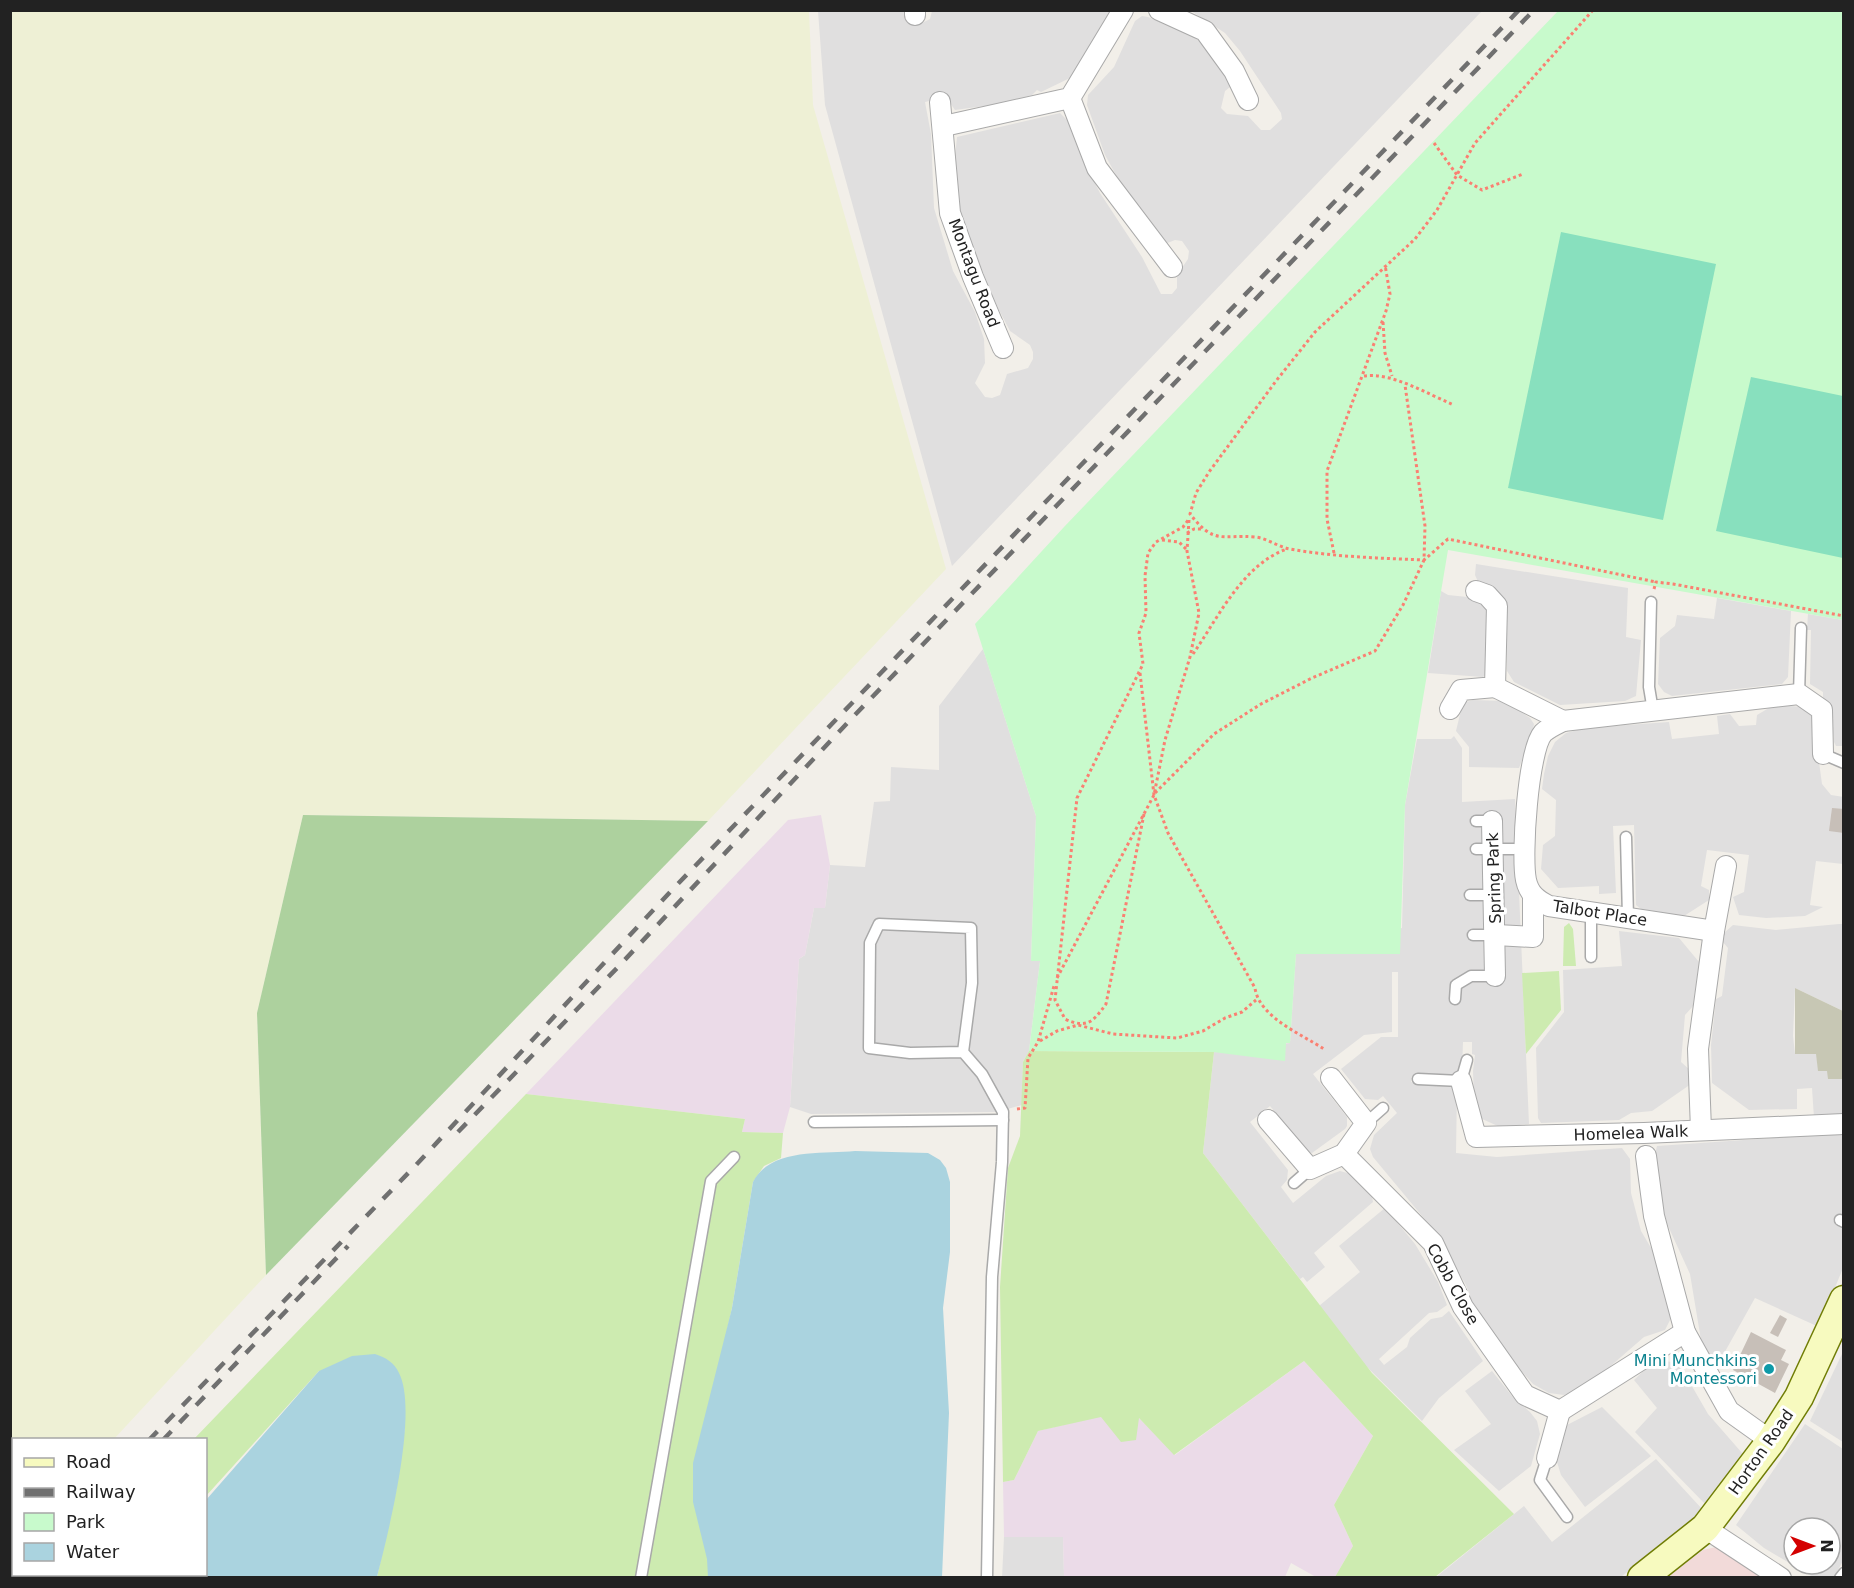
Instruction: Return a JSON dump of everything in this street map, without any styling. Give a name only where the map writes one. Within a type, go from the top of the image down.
[{"type":"main road","name":"Horton Road","points":[[1642,1578],[1705,1528],[1771,1441],[1799,1397],[1844,1300]]},
{"type":"street","points":[[944,126],[1070,98],[1123,10]]},
{"type":"street","points":[[1159,10],[1205,32],[1234,71],[1248,100]]},
{"type":"street","points":[[1070,98],[1097,168],[1172,267]]},
{"type":"street","name":"Montagu Road","points":[[940,102],[951,213],[973,277],[1003,348]]},
{"type":"street","points":[[1476,591],[1487,595],[1497,606],[1495,687]]},
{"type":"street","points":[[1450,709],[1461,690],[1495,687],[1563,721],[1799,694],[1822,710],[1823,754]]},
{"type":"street","name":"Talbot Place","points":[[1563,721],[1543,733],[1533,753],[1527,816],[1526,879],[1533,897],[1549,906],[1714,931]]},
{"type":"street","name":"Spring Park","points":[[1484,821],[1484,849],[1494,895],[1498,976]]},
{"type":"street","points":[[1701,1130],[1698,1049],[1714,931],[1726,866]]},
{"type":"street","name":"Spring Park","points":[[1496,935],[1533,937],[1533,897]]},
{"type":"street","points":[[1268,1120],[1310,1169],[1344,1154],[1366,1123],[1331,1078]]},
{"type":"street","name":"Homelea Walk","points":[[1461,1081],[1476,1137],[1844,1124]]},
{"type":"street","name":"Cobb Close","points":[[1344,1154],[1433,1243],[1462,1307],[1525,1395],[1560,1411]]},
{"type":"street","points":[[1646,1156],[1654,1216],[1685,1332],[1729,1411],[1771,1441]]},
{"type":"street","points":[[1547,1458],[1560,1411],[1685,1332]]},
{"type":"street","points":[[1705,1528],[1781,1578]]},
{"type":"lane","points":[[1651,602],[1649,687],[1653,711]]},
{"type":"lane","points":[[1799,694],[1802,628]]},
{"type":"lane","points":[[1823,754],[1844,763]]},
{"type":"lane","points":[[1626,837],[1628,918]]},
{"type":"lane","points":[[1484,849],[1514,849]]},
{"type":"lane","points":[[1470,895],[1494,895]]},
{"type":"lane","points":[[1591,913],[1591,957]]},
{"type":"lane","points":[[963,1052],[910,1053],[869,1048],[870,943],[879,924],[971,928],[972,983],[963,1052],[982,1074],[1003,1116],[1002,1162],[992,1277],[987,1578]]},
{"type":"lane","points":[[1473,935],[1496,935]]},
{"type":"lane","points":[[1455,999],[1456,985],[1472,976],[1498,976]]},
{"type":"lane","points":[[1418,1079],[1461,1081],[1467,1060]]},
{"type":"lane","points":[[1366,1123],[1383,1108]]},
{"type":"lane","points":[[814,1122],[1003,1116]]},
{"type":"lane","points":[[641,1578],[711,1181],[734,1157]]},
{"type":"lane","points":[[1294,1183],[1310,1169]]},
{"type":"lane","points":[[1547,1458],[1540,1480],[1567,1517]]},
{"type":"lane","points":[[1840,1578],[1844,1573]]},
{"type":"path","points":[[1003,1116],[1025,1108],[1028,1058],[1038,1042],[1056,981],[1154,795],[1165,740],[1190,657],[1199,614],[1186,534],[1196,493],[1276,381],[1315,332],[1415,239],[1437,210],[1475,143],[1593,10]]},
{"type":"path","points":[[1434,143],[1457,175],[1482,190],[1523,174]]},
{"type":"path","points":[[1334,554],[1327,519],[1327,471],[1383,320],[1390,294],[1385,265]]},
{"type":"path","points":[[1383,320],[1385,353],[1392,376]]},
{"type":"path","points":[[1364,376],[1392,376],[1405,385],[1454,405]]},
{"type":"path","points":[[1154,795],[1214,734],[1302,684],[1375,651],[1403,605],[1424,560],[1425,526],[1405,385]]},
{"type":"path","points":[[1190,516],[1202,529],[1220,538],[1255,537],[1288,549],[1424,560],[1448,539],[1656,582],[1844,616]]},
{"type":"path","points":[[1190,516],[1183,527],[1160,540],[1148,553],[1146,563],[1146,614],[1139,633],[1143,653],[1140,673],[1154,795],[1168,833],[1255,988],[1256,1000],[1269,1014],[1324,1049]]},
{"type":"path","points":[[1186,534],[1194,529],[1202,529]]},
{"type":"path","points":[[1160,540],[1179,542],[1187,551]]},
{"type":"path","points":[[1190,657],[1235,590],[1273,554],[1288,549]]},
{"type":"path","points":[[1651,602],[1656,582]]},
{"type":"path","points":[[1140,673],[1077,798],[1056,981],[1055,1000],[1058,1010],[1065,1019],[1078,1025],[1113,1034],[1177,1038],[1203,1031],[1225,1018],[1242,1012],[1256,1000]]},
{"type":"path","points":[[1038,1042],[1057,1031],[1088,1023],[1106,1004],[1144,814]]},
{"type":"shaded area","points":[[11,11],[809,11],[813,105],[946,569],[708,821],[303,815],[257,1013],[266,1275],[115,1438],[12,1438],[11,1551]]},
{"type":"shaded area","points":[[818,11],[908,11],[910,18],[922,23],[930,19],[932,11],[1113,11],[1111,16],[1108,14],[1111,17],[1070,78],[1041,92],[1037,90],[1032,95],[999,104],[955,110],[946,97],[925,102],[931,134],[934,208],[953,271],[975,312],[984,339],[985,363],[975,383],[985,397],[992,398],[1000,395],[1007,374],[1028,368],[1033,359],[1033,352],[1030,345],[1010,331],[978,270],[963,231],[954,166],[957,137],[1060,113],[1070,123],[1082,158],[1100,193],[1142,257],[1161,294],[1172,294],[1177,288],[1177,275],[1188,259],[1189,251],[1182,241],[1175,240],[1165,244],[1128,197],[1105,155],[1087,105],[1088,95],[1114,67],[1135,21],[1142,16],[1148,17],[1188,33],[1199,41],[1212,52],[1234,84],[1225,91],[1221,108],[1227,114],[1248,116],[1261,130],[1270,130],[1282,119],[1281,113],[1240,51],[1225,33],[1191,11],[1482,11],[952,566],[825,105]]},
{"type":"shaded area","points":[[1476,564],[1628,588],[1626,637],[1641,640],[1636,696],[1625,701],[1560,705],[1514,682],[1507,671],[1506,603],[1490,585],[1479,584],[1475,575]]},
{"type":"shaded area","points":[[1441,591],[1448,595],[1477,598],[1489,608],[1488,672],[1483,677],[1428,673]]},
{"type":"shaded area","points":[[1717,598],[1791,611],[1788,677],[1782,684],[1672,696],[1664,692],[1658,684],[1660,638],[1675,626],[1677,615],[1714,619]]},
{"type":"shaded area","points":[[1808,614],[1843,620],[1843,746],[1836,746],[1834,742],[1831,711],[1823,699],[1823,692],[1810,684],[1811,630],[1807,630]]},
{"type":"shaded area","points":[[983,649],[1036,816],[1031,961],[1040,961],[1029,1051],[1023,1062],[1022,1105],[997,1112],[811,1114],[790,1107],[799,959],[805,955],[814,908],[825,908],[830,865],[865,867],[874,802],[890,801],[891,767],[939,770],[939,706]]},
{"type":"shaded area","points":[[1473,700],[1505,701],[1530,718],[1534,724],[1532,734],[1519,768],[1469,767],[1469,747],[1456,731],[1461,710],[1466,702]]},
{"type":"shaded area","points":[[1774,705],[1806,707],[1812,711],[1822,784],[1831,795],[1844,797],[1843,864],[1816,861],[1810,905],[1823,907],[1805,916],[1766,918],[1739,915],[1733,897],[1744,892],[1749,855],[1707,850],[1701,886],[1709,890],[1709,900],[1684,916],[1641,909],[1636,905],[1634,825],[1613,826],[1616,893],[1599,894],[1599,886],[1558,888],[1541,869],[1543,845],[1555,836],[1556,800],[1542,789],[1544,774],[1548,756],[1555,742],[1566,733],[1585,728],[1669,722],[1672,739],[1719,734],[1717,716],[1730,714],[1739,726],[1756,725],[1757,715]]},
{"type":"shaded area","points":[[1454,736],[1462,748],[1462,802],[1515,799],[1529,1124],[1500,1127],[1480,1118],[1474,1099],[1475,1055],[1472,1054],[1472,1042],[1463,1042],[1462,1070],[1453,1077],[1412,1076],[1411,1082],[1452,1084],[1457,1090],[1456,1153],[1497,1157],[1622,1148],[1630,1159],[1631,1193],[1641,1231],[1666,1273],[1671,1318],[1665,1330],[1644,1337],[1583,1390],[1564,1395],[1549,1393],[1533,1384],[1508,1356],[1475,1309],[1466,1285],[1437,1234],[1373,1157],[1370,1149],[1374,1135],[1397,1113],[1383,1096],[1378,1100],[1365,1099],[1341,1069],[1381,1037],[1398,1037],[1398,972],[1392,972],[1392,1032],[1364,1035],[1313,1074],[1347,1117],[1345,1129],[1312,1153],[1308,1152],[1270,1106],[1250,1122],[1288,1170],[1287,1180],[1281,1187],[1293,1203],[1326,1176],[1340,1171],[1351,1174],[1372,1196],[1373,1202],[1314,1253],[1325,1267],[1307,1282],[1303,1277],[1300,1279],[1203,1153],[1214,1052],[1290,1043],[1296,954],[1402,928],[1405,805],[1417,739],[1451,739]]},
{"type":"shaded area","points":[[821,815],[830,865],[825,908],[814,908],[805,955],[799,959],[790,1107],[783,1133],[742,1132],[745,1119],[526,1094],[788,820]]},
{"type":"shaded area","points":[[1843,924],[1843,1011],[1795,988],[1793,1036],[1795,1054],[1816,1054],[1827,1071],[1843,1079],[1843,1114],[1814,1118],[1812,1088],[1797,1089],[1797,1109],[1749,1110],[1712,1083],[1711,1045],[1716,999],[1722,996],[1728,948],[1722,941],[1724,933],[1733,925],[1776,930]]},
{"type":"shaded area","points":[[1619,931],[1679,938],[1699,962],[1693,1006],[1685,1015],[1681,1062],[1691,1071],[1691,1084],[1652,1111],[1631,1113],[1619,1120],[1541,1123],[1538,1118],[1536,1048],[1564,1012],[1563,970],[1622,966]]},
{"type":"shaded area","points":[[1795,988],[1843,1011],[1843,1079],[1828,1079],[1827,1071],[1818,1071],[1816,1054],[1795,1054]]},
{"type":"shaded area","points":[[1843,1133],[1843,1268],[1819,1327],[1755,1298],[1713,1373],[1703,1352],[1690,1274],[1658,1204],[1654,1159],[1657,1146]]},
{"type":"shaded area","points":[[1385,1208],[1415,1244],[1438,1282],[1447,1305],[1437,1312],[1429,1313],[1379,1359],[1384,1365],[1407,1347],[1410,1338],[1431,1319],[1442,1317],[1449,1311],[1483,1361],[1439,1398],[1422,1421],[1365,1365],[1319,1306],[1360,1272],[1339,1246]]},
{"type":"shaded area","points":[[1842,1354],[1844,1355],[1843,1442],[1810,1421]]},
{"type":"shaded area","points":[[1661,1360],[1671,1362],[1682,1369],[1708,1414],[1742,1453],[1741,1467],[1708,1507],[1635,1432],[1657,1408],[1634,1380],[1653,1362]]},
{"type":"shaded area","points":[[1304,1361],[1373,1436],[1334,1505],[1353,1546],[1335,1577],[1316,1577],[1291,1563],[1285,1577],[1064,1577],[1063,1537],[1004,1537],[1003,1482],[1014,1480],[1038,1431],[1101,1416],[1138,1417],[1175,1455]]},
{"type":"shaded area","points":[[1492,1371],[1512,1396],[1537,1421],[1540,1434],[1531,1466],[1499,1491],[1454,1450],[1491,1424],[1465,1391]]},
{"type":"shaded area","points":[[1602,1407],[1651,1456],[1585,1507],[1561,1475],[1557,1462],[1561,1437],[1567,1425]]},
{"type":"shaded area","points":[[1805,1424],[1843,1449],[1843,1561],[1842,1563],[1842,1516],[1782,1516],[1782,1559],[1764,1548],[1736,1525]]},
{"type":"shaded area","points":[[1656,1459],[1703,1510],[1621,1577],[1435,1578],[1524,1506],[1552,1542]]},
{"type":"shaded area","points":[[1004,1537],[1063,1537],[1064,1577],[1002,1578]]},
{"type":"shaded area","points":[[1716,1547],[1725,1549],[1762,1577],[1675,1578],[1670,1575],[1703,1550]]},
{"type":"green space","points":[[1558,11],[1843,11],[1843,620],[1448,550],[1405,805],[1400,954],[1296,954],[1290,1043],[1286,1043],[1285,1061],[1213,1052],[1029,1051],[1040,961],[1031,961],[1036,816],[975,624],[1064,527]]},
{"type":"green space","points":[[1561,232],[1716,264],[1663,520],[1508,488]]},
{"type":"green space","points":[[1751,377],[1843,396],[1843,558],[1716,531]]},
{"type":"green space","points":[[303,815],[708,821],[266,1275],[257,1013]]},
{"type":"green space","points":[[1569,923],[1573,929],[1576,966],[1563,966],[1564,927]]},
{"type":"green space","points":[[1559,971],[1561,1010],[1526,1054],[1522,973]]},
{"type":"green space","points":[[1029,1051],[1214,1052],[1203,1153],[1372,1373],[1514,1514],[1435,1577],[1335,1577],[1353,1546],[1334,1505],[1373,1436],[1304,1361],[1174,1455],[1139,1418],[1136,1440],[1121,1442],[1101,1417],[1038,1431],[1014,1480],[1003,1482],[1000,1287],[1008,1168],[1020,1136],[1023,1062]]},
{"type":"green space","points":[[526,1094],[745,1119],[742,1132],[783,1133],[781,1158],[764,1166],[753,1182],[732,1308],[715,1383],[708,1577],[377,1577],[396,1491],[405,1426],[319,1371],[207,1495],[207,1438],[195,1438]]},
{"type":"water","points":[[855,1151],[928,1153],[940,1160],[946,1168],[950,1182],[950,1252],[943,1308],[949,1413],[942,1577],[708,1577],[707,1559],[693,1502],[693,1463],[732,1308],[753,1182],[771,1163],[784,1158],[813,1153]]},
{"type":"water","points":[[375,1354],[389,1361],[399,1373],[404,1391],[406,1415],[400,1474],[377,1577],[133,1577],[207,1576],[207,1499],[319,1371],[352,1356]]},
{"type":"building","points":[[1832,808],[1844,809],[1844,833],[1829,831]]},
{"type":"building","points":[[1780,1315],[1787,1319],[1778,1337],[1770,1333]]},
{"type":"building","name":"Mini Munchkins Montessori","points":[[1751,1332],[1786,1350],[1781,1360],[1789,1364],[1775,1393],[1733,1370]]},
{"type":"railway","points":[[151,1438],[416,1165],[671,891],[1519,10]]},
{"type":"railway","points":[[458,1132],[618,967],[852,718],[1534,10]]},
{"type":"railway","points":[[165,1438],[348,1246]]},
{"type":"place","name":"Mini Munchkins Montessori","points":[[1769,1369]]}]
